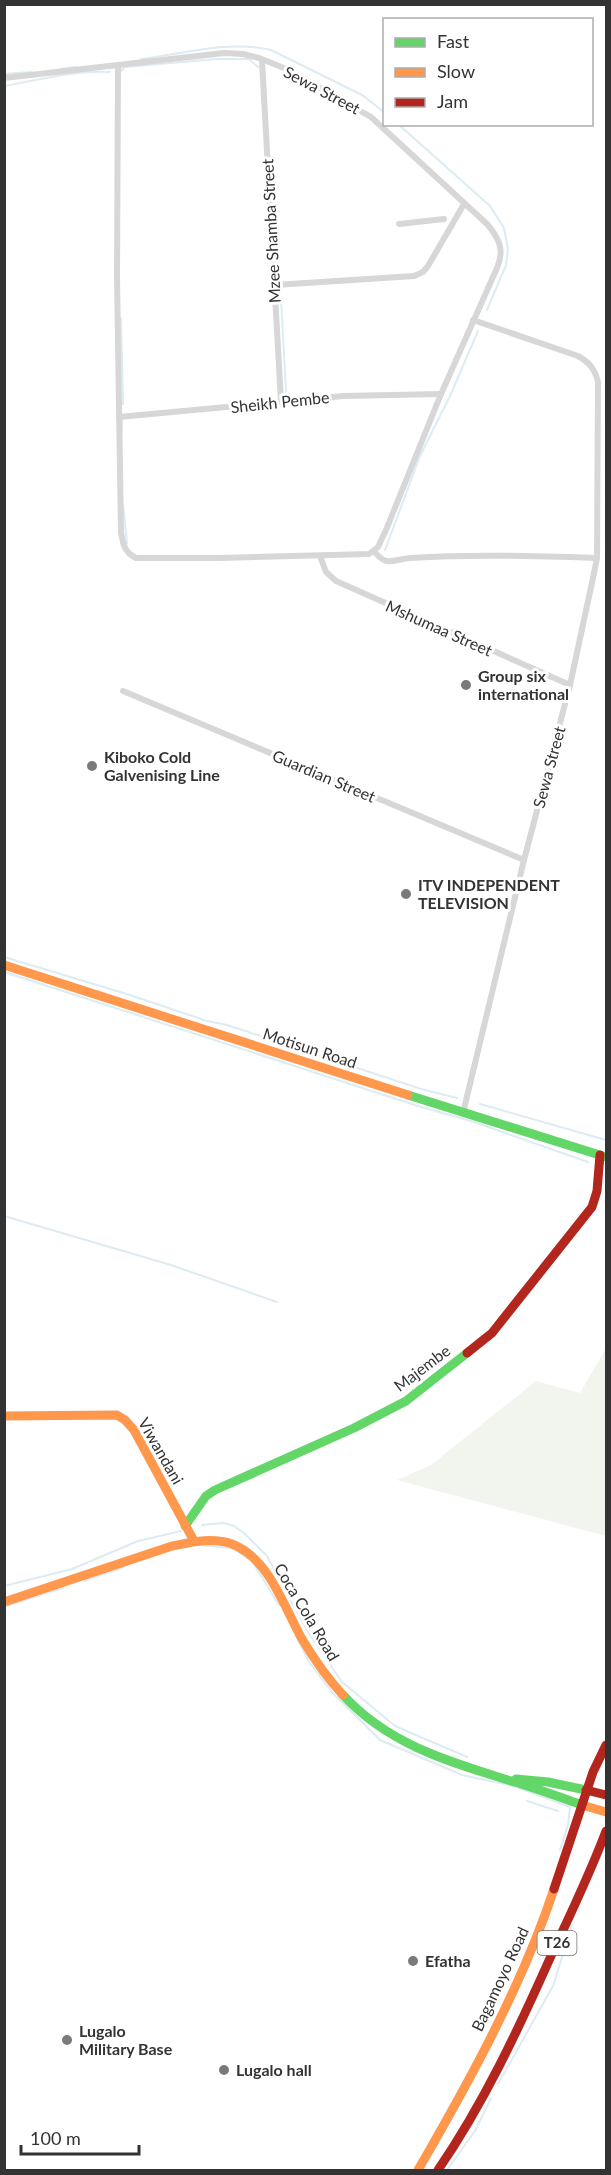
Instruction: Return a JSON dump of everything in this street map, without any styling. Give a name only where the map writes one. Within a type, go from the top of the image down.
[{"type":"main road","name":"Motisun Road","points":[[4,965],[603,1156]]},
{"type":"main road","name":"Majembe","points":[[185,1526],[206,1496],[215,1490],[361,1424],[406,1401],[492,1333],[592,1207],[603,1156]]},
{"type":"main road","name":"Viwandani","points":[[4,1416],[117,1415],[125,1419],[134,1430],[194,1541]]},
{"type":"main road","name":"Coca Cola Road","points":[[4,1602],[135,1558],[194,1541],[229,1542],[242,1547],[264,1569],[313,1655],[336,1688],[371,1722],[435,1758],[606,1812]]},
{"type":"main road","name":"T26","points":[[586,1790],[606,1745]]},
{"type":"main road","name":"Coca Cola Road","points":[[495,1776],[548,1782],[606,1795]]},
{"type":"main road","name":"Bagamoyo Road","points":[[418,2170],[452,2111],[515,1986],[544,1920],[586,1790]]},
{"type":"main road","name":"T26","points":[[438,2170],[507,2054],[604,1842],[606,1831]]},
{"type":"street","name":"Sewa Street","points":[[4,78],[32,73],[224,53],[243,54],[289,70],[371,117],[493,231],[501,247],[500,262],[441,394],[386,530],[374,551]]},
{"type":"street","name":"Mzee Shamba Street","points":[[262,61],[280,402]]},
{"type":"street","points":[[118,65],[121,532],[127,553],[136,558],[362,555],[374,551],[380,559],[387,562],[405,558],[463,554],[597,558]]},
{"type":"street","points":[[275,285],[414,276],[423,272],[428,266],[464,204]]},
{"type":"street","points":[[399,224],[444,219]]},
{"type":"street","name":"Sewa Street","points":[[463,1113],[570,685],[597,558],[598,382],[593,369],[587,361],[578,356],[473,320]]},
{"type":"street","name":"Sheikh Pembe","points":[[119,417],[344,396],[441,394]]},
{"type":"street","name":"Mshumaa Street","points":[[320,556],[326,572],[336,581],[570,685]]},
{"type":"street","name":"Guardian Street","points":[[123,691],[525,861]]},
{"type":"shaded area","points":[[606,1348],[606,1536],[397,1480],[431,1465],[536,1381],[580,1393]]},
{"type":"waterway","points":[[141,59],[222,47],[239,46],[271,50],[362,95],[383,111]]},
{"type":"waterway","points":[[120,72],[125,67],[216,59],[249,59],[258,67]]},
{"type":"waterway","points":[[60,69],[76,67]]},
{"type":"waterway","points":[[4,74],[31,72]]},
{"type":"waterway","points":[[4,86],[70,74],[110,72]]},
{"type":"waterway","points":[[400,126],[490,206],[504,228],[508,249],[506,265],[487,310]]},
{"type":"waterway","points":[[281,300],[286,391]]},
{"type":"waterway","points":[[121,318],[123,404]]},
{"type":"waterway","points":[[385,550],[420,456],[450,396],[478,331]]},
{"type":"waterway","points":[[122,419],[122,430]]},
{"type":"waterway","points":[[123,504],[127,543]]},
{"type":"waterway","points":[[4,957],[207,1021],[227,1025],[421,1089],[457,1098]]},
{"type":"waterway","points":[[4,972],[418,1106],[471,1121],[588,1162]]},
{"type":"waterway","points":[[480,1104],[606,1140]]},
{"type":"waterway","points":[[4,1216],[171,1265],[277,1302]]},
{"type":"waterway","points":[[202,1525],[224,1523],[234,1526],[267,1556],[308,1632],[341,1681],[395,1726],[467,1757]]},
{"type":"waterway","points":[[4,1586],[72,1569],[138,1541],[181,1531]]},
{"type":"waterway","points":[[199,1545],[229,1548]]},
{"type":"waterway","points":[[237,1551],[247,1558]]},
{"type":"waterway","points":[[255,1566],[279,1605]]},
{"type":"waterway","points":[[84,1581],[124,1567]]},
{"type":"waterway","points":[[6,1606],[63,1588]]},
{"type":"waterway","points":[[296,1636],[309,1662],[332,1692],[380,1740],[462,1775],[514,1786]]},
{"type":"waterway","points":[[519,1788],[570,1807],[568,1825],[560,1850]]},
{"type":"waterway","points":[[527,1801],[558,1811]]},
{"type":"waterway","points":[[498,2084],[553,1986],[572,1925]]},
{"type":"waterway","points":[[447,2170],[475,2131],[491,2098]]},
{"type":"traffic: fast","points":[[408,1095],[606,1157]]},
{"type":"traffic: fast","points":[[185,1526],[206,1496],[215,1490],[354,1428],[406,1401],[467,1353]]},
{"type":"traffic: fast","points":[[343,1695],[379,1726],[419,1749],[582,1805]]},
{"type":"traffic: fast","points":[[516,1779],[548,1782],[586,1790]]},
{"type":"traffic: slow","points":[[4,965],[408,1095]]},
{"type":"traffic: slow","points":[[4,1416],[117,1415],[125,1420],[134,1430],[194,1541]]},
{"type":"traffic: slow","points":[[4,1602],[172,1546],[202,1541],[232,1544],[256,1560],[266,1572],[307,1646],[326,1675],[343,1695]]},
{"type":"traffic: slow","points":[[582,1805],[606,1812]]},
{"type":"traffic: slow","points":[[418,2170],[493,2033],[526,1961],[554,1889]]},
{"type":"traffic: jam","points":[[467,1353],[492,1333],[592,1207],[597,1191],[600,1155]]},
{"type":"traffic: jam","points":[[554,1889],[593,1772],[606,1745]]},
{"type":"traffic: jam","points":[[586,1790],[606,1795]]},
{"type":"traffic: jam","points":[[438,2170],[470,2119],[513,2039],[580,1894],[606,1831]]},
{"type":"place","name":"Group six international","points":[[466,685]]},
{"type":"place","name":"Kiboko Cold Galvenising Line","points":[[92,766]]},
{"type":"place","name":"ITV INDEPENDENT TELEVISION","points":[[406,894]]},
{"type":"place","name":"Efatha","points":[[413,1961]]},
{"type":"place","name":"Lugalo Military Base","points":[[67,2040]]},
{"type":"place","name":"Lugalo hall","points":[[224,2070]]}]
